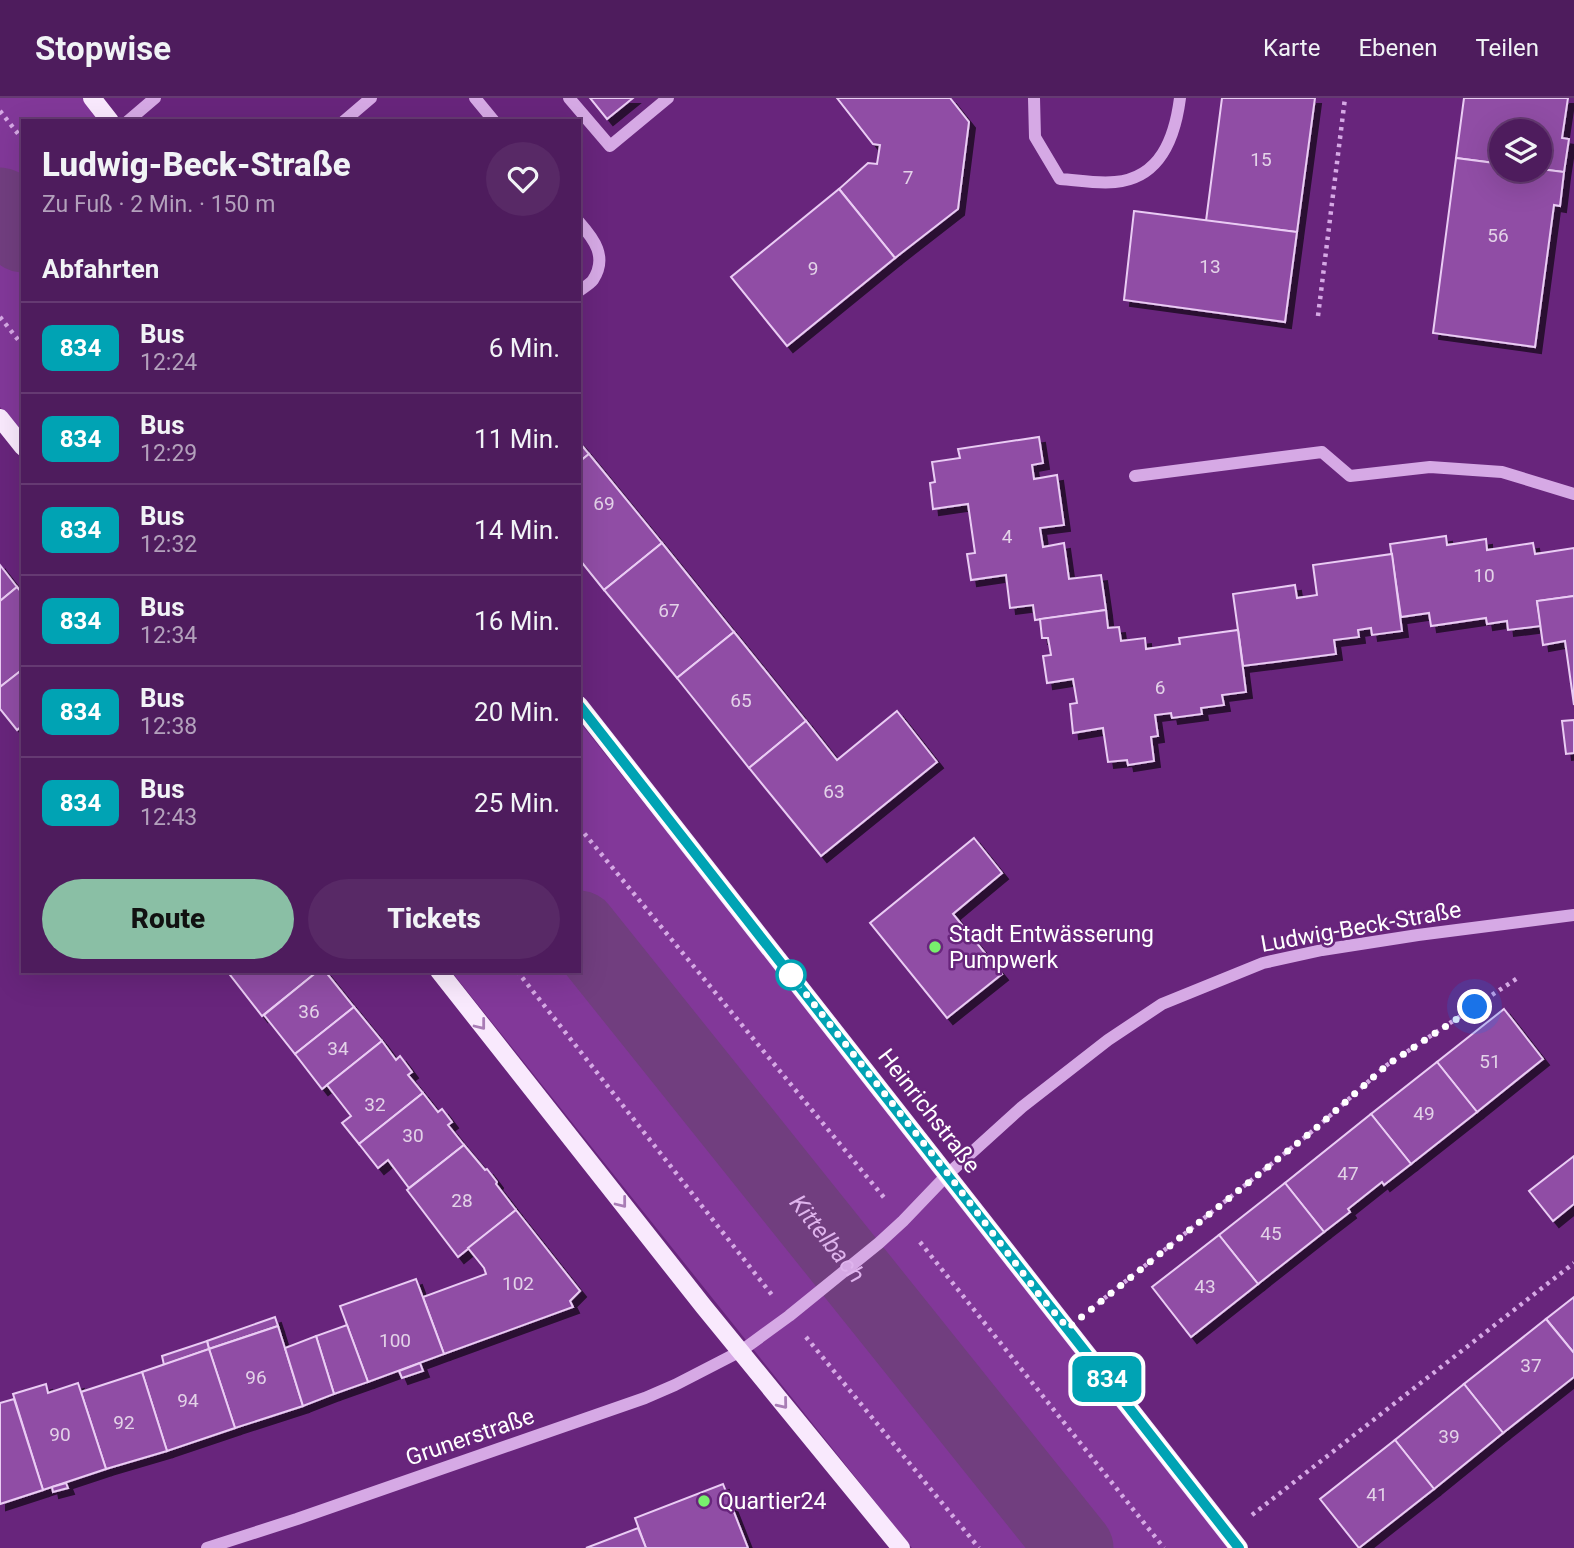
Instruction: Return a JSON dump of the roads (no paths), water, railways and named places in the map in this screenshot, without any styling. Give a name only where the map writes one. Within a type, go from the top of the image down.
[{"type":"main road","points":[[92,98],[108,119]]},
{"type":"main road","points":[[0,418],[21,444]]},
{"type":"main road","name":"Heinrichstraße","points":[[581,708],[1234,1541]]},
{"type":"main road","points":[[441,973],[704,1307],[901,1548]]},
{"type":"street","points":[[130,119],[155,98]]},
{"type":"street","points":[[346,119],[371,98]]},
{"type":"street","points":[[475,98],[492,119]]},
{"type":"street","points":[[569,98],[610,146],[667,98]]},
{"type":"street","points":[[1034,98],[1035,137],[1059,179],[1114,183],[1132,178],[1153,166],[1163,154],[1177,121],[1180,98]]},
{"type":"street","points":[[581,224],[594,239],[600,259],[592,281],[581,289]]},
{"type":"street","points":[[1135,476],[1322,452],[1350,475],[1430,467],[1502,472],[1574,494]]},
{"type":"street","name":"Ludwig-Beck-Straße","points":[[741,1351],[879,1243],[948,1174],[1032,1098],[1108,1040],[1162,1004],[1274,960],[1418,935],[1574,915]]},
{"type":"street","name":"Grunerstraße","points":[[207,1548],[310,1515],[645,1398],[741,1351]]},
{"type":"waterway","name":"Kittelbach","points":[[0,206],[21,232]]},
{"type":"waterway","name":"Kittelbach","points":[[581,931],[1075,1548]]},
{"type":"place","name":"Stadt Entwässerung Pumpwerk","points":[[935,947]]},
{"type":"place","name":"Quartier24","points":[[704,1501]]}]
